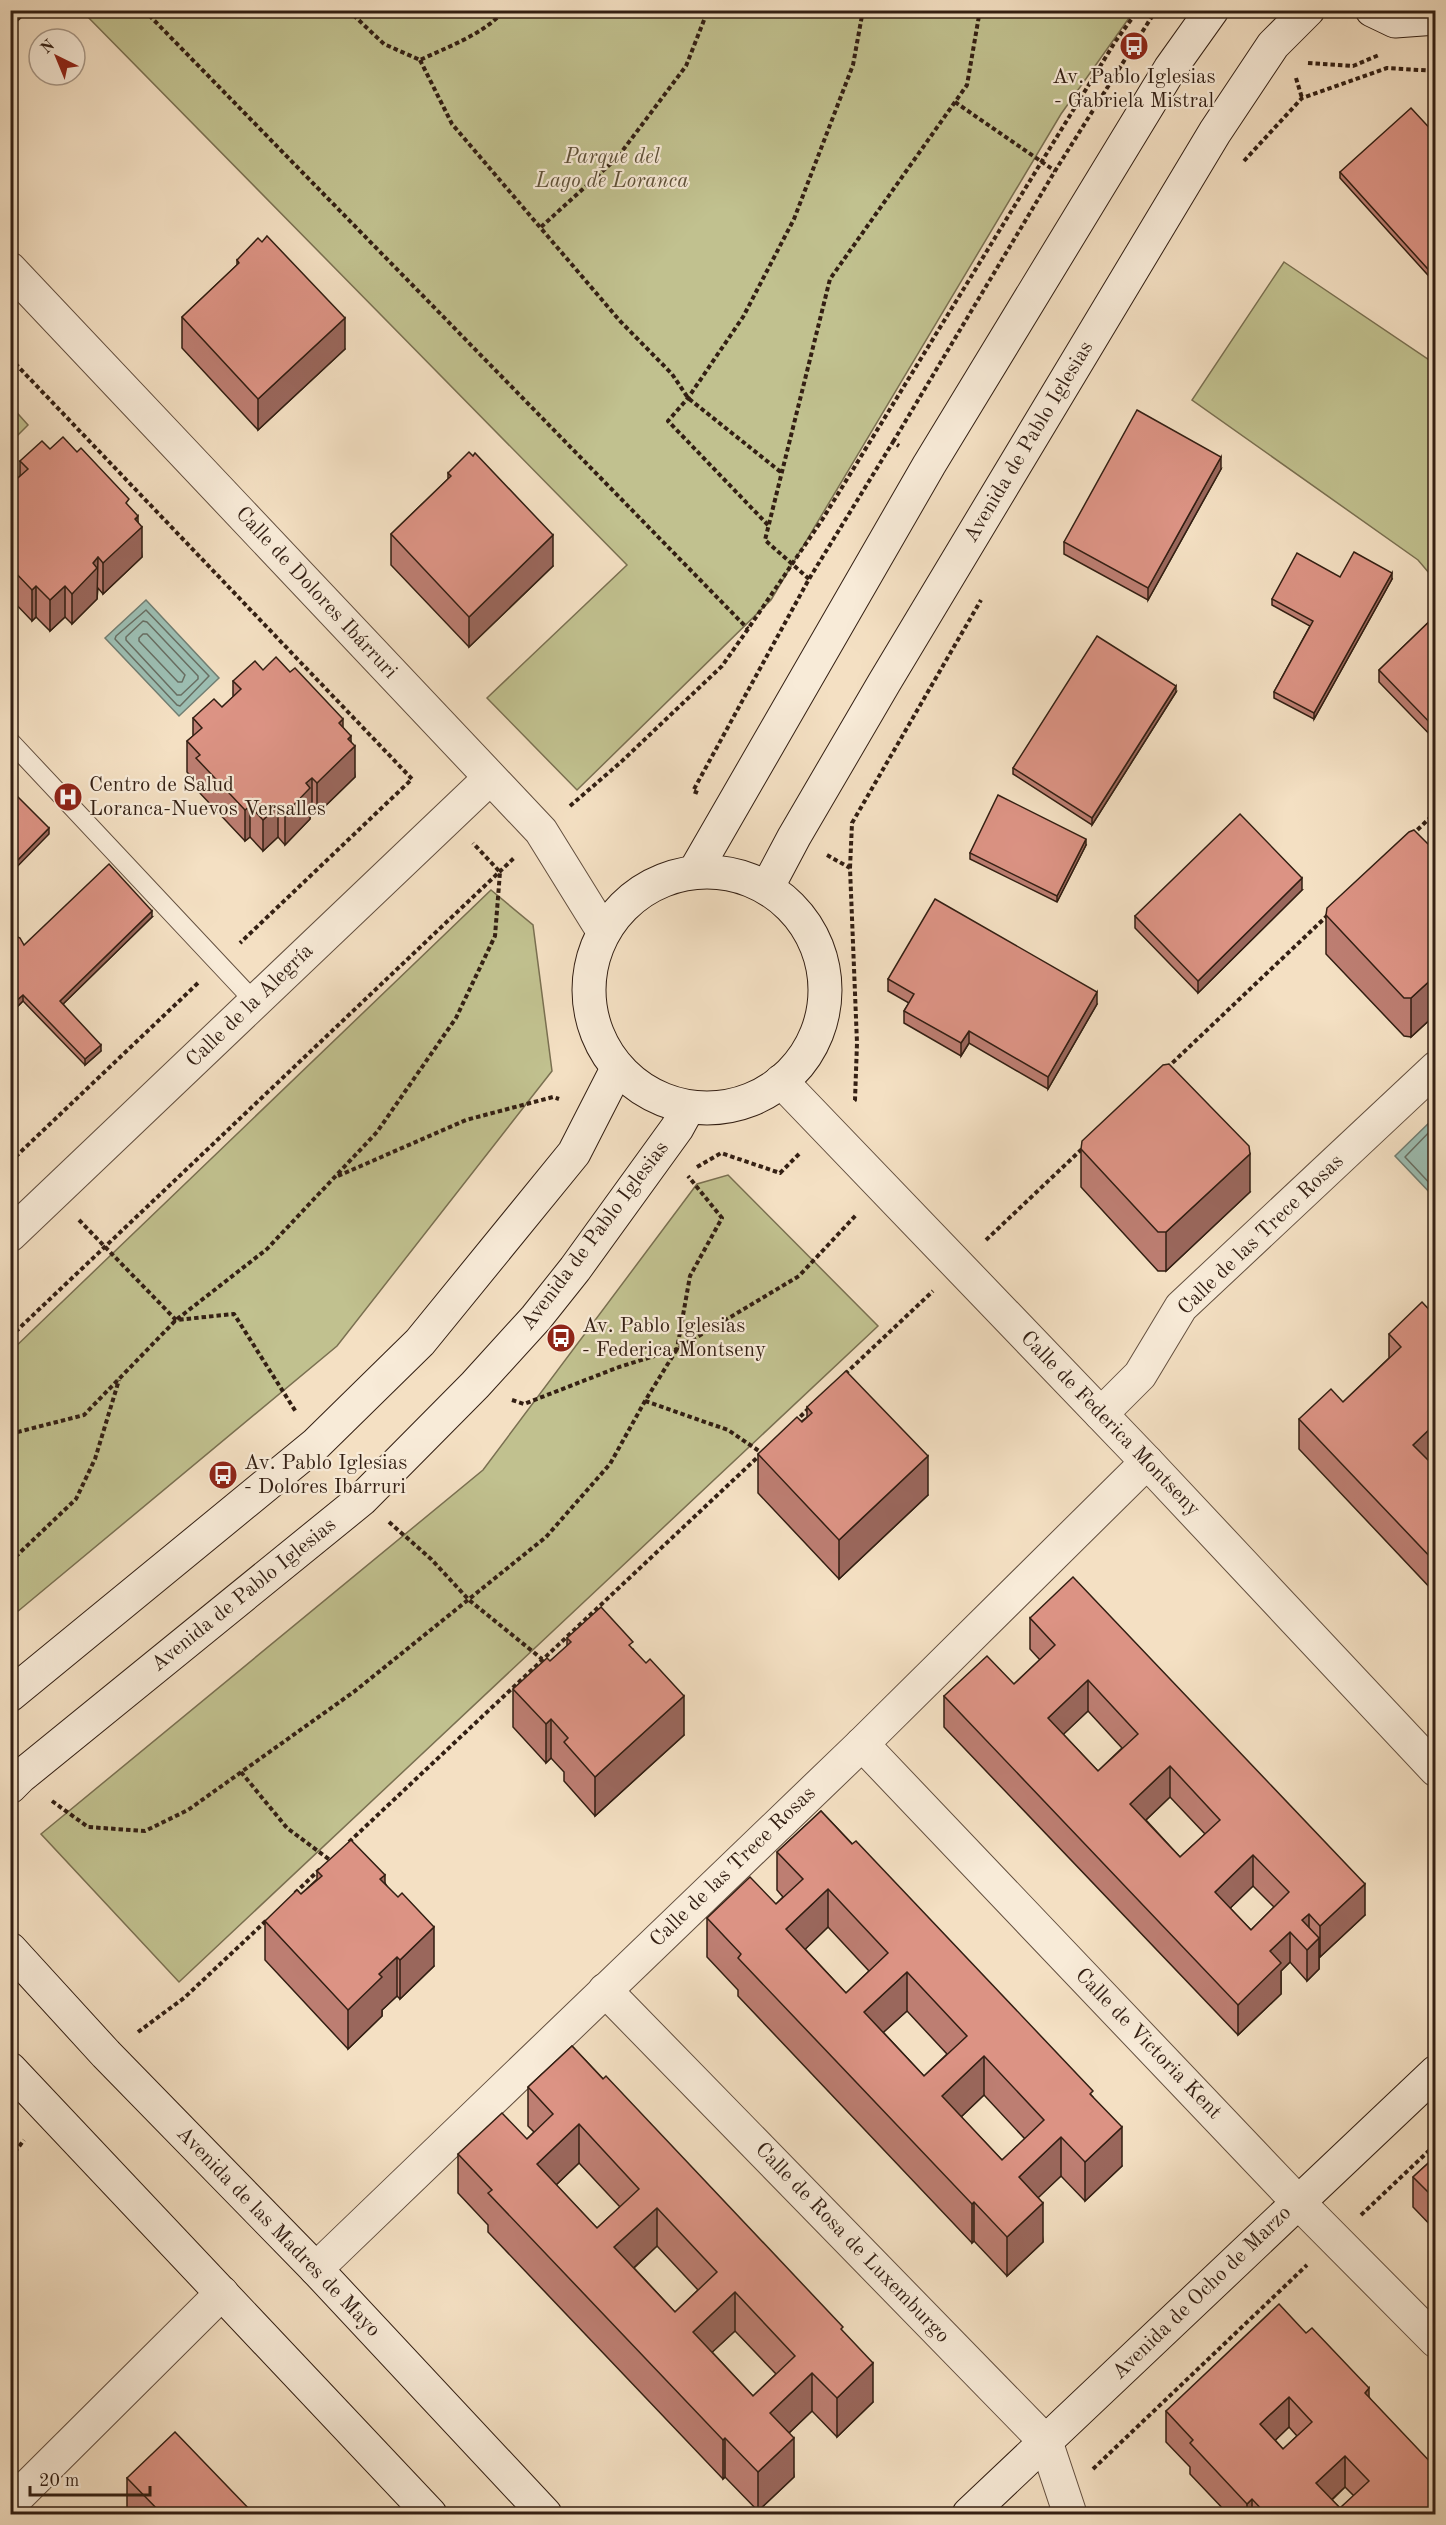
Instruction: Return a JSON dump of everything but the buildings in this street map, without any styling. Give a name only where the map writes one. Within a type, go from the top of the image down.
[{"type":"street","points":[[695,871],[929,465],[1170,69],[1212,10]]},
{"type":"street","name":"Avenida de Pablo Iglesias","points":[[768,886],[872,704],[1215,132],[1279,39],[1308,10]]},
{"type":"street","points":[[1372,10],[1395,21],[1436,18]]},
{"type":"street","name":"Calle de Dolores Ibárruri","points":[[12,272],[541,831],[603,931]]},
{"type":"street","name":"Calle de la Alegría","points":[[10,1235],[490,778]]},
{"type":"street","points":[[695,871],[746,876],[768,886],[795,908],[817,941],[826,976],[823,1017],[796,1070],[763,1096],[730,1107],[688,1108],[635,1086],[609,1059],[589,1010],[589,971],[603,931],[629,899],[665,878],[695,871]]},
{"type":"street","name":"Calle de las Trece Rosas","points":[[1101,1414],[1140,1376],[1181,1307],[1436,1068]]},
{"type":"street","points":[[10,1695],[316,1444],[420,1342],[574,1153],[617,1069]]},
{"type":"street","name":"Calle de Federica Montseny","points":[[782,1081],[882,1188],[1147,1462],[1436,1770]]},
{"type":"street","name":"Avenida de Pablo Iglesias","points":[[15,1782],[354,1506],[379,1483],[475,1385],[536,1318],[575,1269],[677,1128],[688,1108]]},
{"type":"street","name":"Calle de las Trece Rosas","points":[[316,2269],[862,1744],[1147,1462]]},
{"type":"street","name":"Calle de Victoria Kent","points":[[862,1744],[1298,2202],[1436,2341]]},
{"type":"street","name":"Avenida de las Madres de Mayo","points":[[10,1949],[106,2054],[316,2269],[545,2514]]},
{"type":"street","name":"Calle de Rosa de Luxemburgo","points":[[605,1990],[1046,2442],[1067,2505]]},
{"type":"street","points":[[10,2069],[430,2514]]},
{"type":"street","name":"Avenida de Ocho de Marzo","points":[[969,2514],[1436,2072]]},
{"type":"street","points":[[10,2504],[222,2293]]},
{"type":"lane","points":[[10,741],[255,1002]]},
{"type":"path","points":[[144,10],[748,629]]},
{"type":"path","points":[[348,10],[384,44],[420,60],[452,124],[620,321],[672,374],[688,398],[782,473]]},
{"type":"path","points":[[420,60],[458,43],[499,17],[504,10]]},
{"type":"path","points":[[541,228],[617,158],[686,66],[708,10]]},
{"type":"path","points":[[769,526],[668,420],[688,398],[743,317],[794,219],[853,65],[863,10]]},
{"type":"path","points":[[809,579],[765,540],[830,279],[967,85],[980,10]]},
{"type":"path","points":[[10,1337],[541,831],[621,762],[722,666],[835,500],[1115,42],[1138,10]]},
{"type":"path","points":[[893,442],[1055,171],[1156,10]]},
{"type":"path","points":[[1279,39],[1306,62],[1353,66],[1381,54]]},
{"type":"path","points":[[1241,165],[1302,98],[1387,68],[1436,71]]},
{"type":"path","points":[[955,102],[1055,171]]},
{"type":"path","points":[[10,358],[412,778],[10,1162]]},
{"type":"path","points":[[850,868],[852,823],[986,591]]},
{"type":"path","points":[[1410,837],[1436,812]]},
{"type":"path","points":[[10,1434],[84,1415],[176,1320],[267,1249],[377,1132],[461,1008],[495,936],[500,872],[449,817]]},
{"type":"path","points":[[1158,1076],[1332,911]]},
{"type":"path","points":[[839,1380],[1089,1142]]},
{"type":"path","points":[[15,1782],[88,1827],[145,1831],[188,1810],[356,1690],[546,1537],[610,1464],[677,1348],[799,1276],[882,1188]]},
{"type":"path","points":[[10,1562],[76,1499],[95,1459],[119,1379]]},
{"type":"path","points":[[645,1401],[728,1430],[762,1453]]},
{"type":"path","points":[[787,1429],[813,1404]]},
{"type":"path","points":[[347,1844],[770,1445]]},
{"type":"path","points":[[241,1772],[287,1828],[330,1860]]},
{"type":"path","points":[[287,1900],[339,1852]]},
{"type":"path","points":[[106,2054],[184,1998],[270,1917]]},
{"type":"path","points":[[10,2158],[48,2108]]},
{"type":"path","points":[[1067,2505],[1335,2239],[1436,2144]]},
{"type":"green space","name":"Parque del Lago de Loranca","points":[[82,11],[1134,11],[1061,114],[771,600],[577,790],[487,698],[627,565]]},
{"type":"green space","points":[[1284,262],[1435,364],[1435,580],[1418,560],[1192,400]]},
{"type":"green space","points":[[11,406],[28,425],[11,442]]},
{"type":"green space","points":[[491,890],[533,925],[552,1071],[337,1346],[11,1617],[11,1351]]},
{"type":"green space","points":[[728,1175],[878,1326],[179,1982],[41,1834],[483,1470],[697,1184]]},
{"type":"water","points":[[146,600],[219,678],[179,716],[105,638]]},
{"type":"water","points":[[1435,1117],[1435,1198],[1395,1156]]},
{"type":"place","name":"Av. Pablo Iglesias - Gabriela Mistral","points":[[1134,46]]},
{"type":"place","name":"Centro de Salud Loranca-Nuevos Versalles","points":[[68,797]]},
{"type":"place","name":"Av. Pablo Iglesias - Federica Montseny","points":[[561,1338]]},
{"type":"place","name":"Av. Pablo Iglesias - Dolores Ibarruri","points":[[223,1475]]}]
